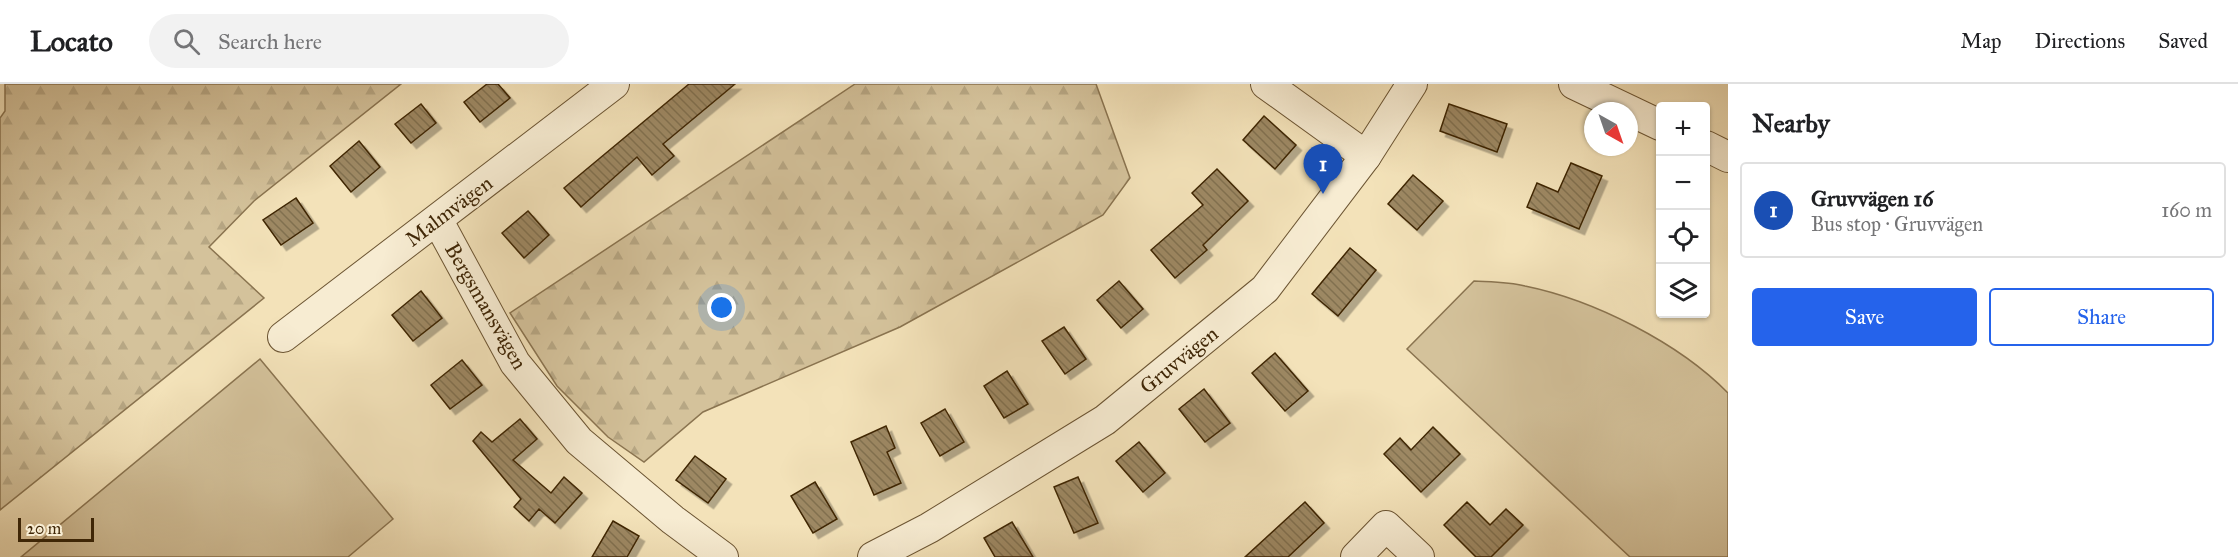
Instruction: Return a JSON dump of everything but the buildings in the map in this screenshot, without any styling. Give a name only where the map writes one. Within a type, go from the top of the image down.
[{"type":"street","name":"Malmvägen","points":[[283,337],[438,221],[614,84]]},
{"type":"street","points":[[1266,84],[1365,156]]},
{"type":"street","name":"Gruvvägen","points":[[873,557],[929,528],[1114,413],[1265,289],[1365,156],[1412,84]]},
{"type":"street","points":[[1574,84],[1656,123]]},
{"type":"street","points":[[1710,148],[1728,157]]},
{"type":"street","name":"Bergsmansvägen","points":[[438,221],[514,363],[579,441],[673,520],[723,557]]},
{"type":"street","points":[[1356,557],[1386,526],[1419,557]]},
{"type":"green space","points":[[5,84],[401,84],[254,201],[209,247],[264,298],[0,510],[0,118],[5,111]]},
{"type":"green space","points":[[855,84],[1096,84],[1130,178],[1103,215],[900,327],[703,412],[644,462],[608,437],[557,386],[510,313]]},
{"type":"green space","points":[[1474,281],[1525,286],[1607,313],[1634,326],[1685,357],[1728,393],[1728,557],[1630,557],[1407,349]]},
{"type":"green space","points":[[260,359],[393,519],[348,557],[21,557]]},
{"type":"place","name":"Gruvvägen 16","points":[[1323,194]]}]
